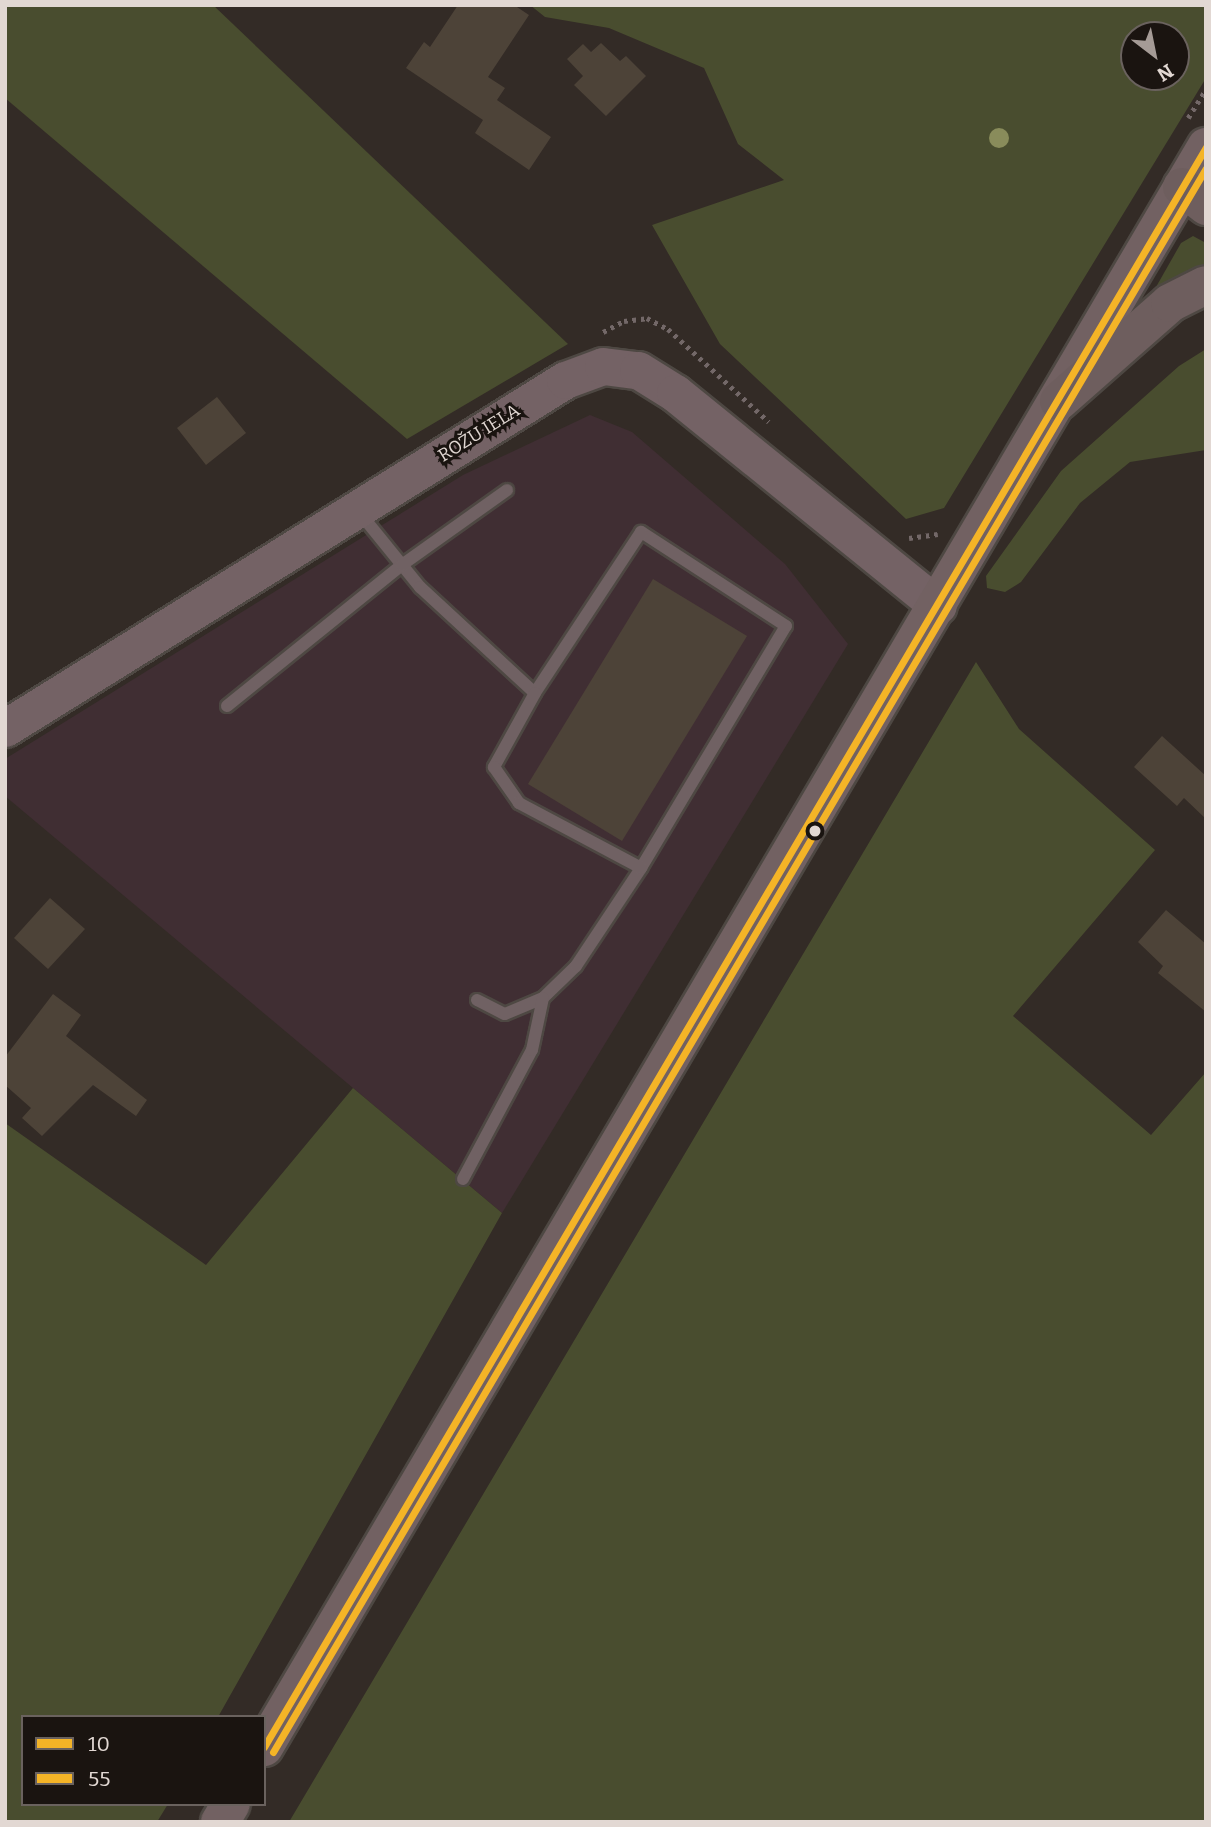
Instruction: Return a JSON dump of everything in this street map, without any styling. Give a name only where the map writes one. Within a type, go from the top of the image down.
[{"type":"highway","points":[[1059,401],[1160,311],[1206,285]]},
{"type":"main road","points":[[266,1743],[1059,401],[1194,197],[1206,147]]},
{"type":"main road","points":[[220,1822],[229,1806]]},
{"type":"street","name":"ROŽU IELA","points":[[5,728],[565,380],[603,366],[638,370],[675,393],[937,606]]},
{"type":"lane","points":[[227,706],[402,565],[507,490]]},
{"type":"lane","points":[[357,509],[402,565],[535,693]]},
{"type":"lane","points":[[477,1000],[505,1014],[543,998],[576,966],[641,868],[786,626],[641,532],[535,693],[494,767],[519,803],[641,868]]},
{"type":"lane","points":[[463,1179],[532,1050],[543,998]]},
{"type":"shaded area","points":[[590,415],[632,432],[785,564],[848,644],[502,1213],[5,796],[5,759],[463,475]]},
{"type":"green space","points":[[5,5],[213,5],[568,344],[407,439],[5,98]]},
{"type":"green space","points":[[530,5],[1206,5],[1206,78],[944,508],[906,519],[720,344],[652,225],[784,180],[738,144],[704,68],[609,28],[545,17]]},
{"type":"green space","points":[[1193,236],[1206,243],[1206,268],[1159,292],[1156,287],[1181,243]]},
{"type":"green space","points":[[1206,349],[1206,450],[1130,462],[1080,503],[1021,582],[1005,592],[987,588],[986,576],[1061,471],[1179,366]]},
{"type":"green space","points":[[976,662],[1019,729],[1155,850],[1013,1016],[1151,1135],[1206,1072],[1206,1822],[289,1822]]},
{"type":"green space","points":[[353,1088],[502,1213],[219,1715],[21,1715],[21,1806],[167,1806],[157,1822],[5,1822],[5,1123],[206,1265]]},
{"type":"building","points":[[458,5],[514,5],[529,15],[488,77],[505,88],[497,100],[551,137],[529,170],[475,133],[483,120],[406,68],[424,42],[430,47]]},
{"type":"building","points":[[601,43],[620,61],[626,56],[646,76],[606,116],[574,85],[583,76],[567,59],[583,44],[591,52]]},
{"type":"building","points":[[217,397],[246,433],[206,465],[177,428]]},
{"type":"building","points":[[653,579],[747,636],[622,841],[528,784]]},
{"type":"building","points":[[1162,736],[1206,776],[1206,819],[1184,798],[1177,806],[1134,767]]},
{"type":"building","points":[[50,898],[85,929],[48,969],[14,938]]},
{"type":"building","points":[[1166,910],[1206,944],[1206,1012],[1158,973],[1163,966],[1138,942]]},
{"type":"building","points":[[53,994],[81,1015],[66,1036],[147,1100],[136,1116],[93,1085],[42,1136],[22,1118],[31,1108],[5,1085],[5,1057]]},
{"type":"transit line","name":"10","points":[[266,1744],[1206,147]]},
{"type":"transit line","name":"55","points":[[273,1752],[1206,168]]}]
